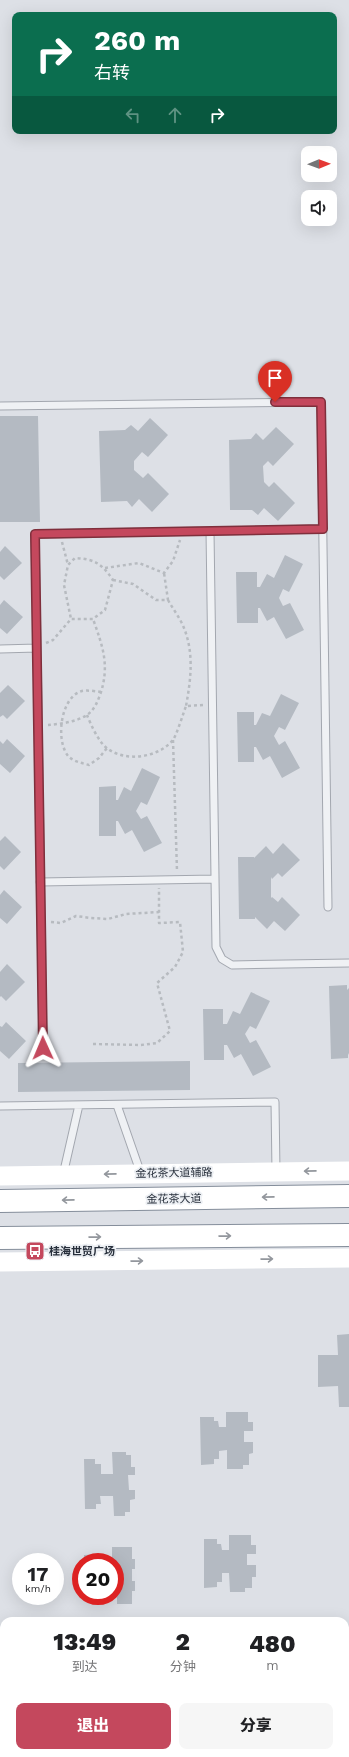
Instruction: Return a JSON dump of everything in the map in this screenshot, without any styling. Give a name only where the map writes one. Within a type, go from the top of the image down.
[{"type":"highway","name":"金花茶大道","points":[[0,1201],[349,1196]]},
{"type":"highway","points":[[0,1238],[349,1235]]},
{"type":"street","name":"金花茶大道辅路","points":[[0,1176],[349,1171]]},
{"type":"street","points":[[0,1262],[349,1258]]},
{"type":"lane","points":[[0,406],[321,402],[328,907]]},
{"type":"lane","points":[[43,1048],[35,534],[323,529]]},
{"type":"lane","points":[[210,531],[216,947],[222,959],[232,965],[349,963]]},
{"type":"lane","points":[[0,649],[37,648]]},
{"type":"lane","points":[[40,882],[215,879]]},
{"type":"lane","points":[[0,1106],[275,1102],[276,1172]]},
{"type":"lane","points":[[63,1175],[79,1105]]},
{"type":"lane","points":[[117,1105],[141,1174]]},
{"type":"path","points":[[177,880],[173,740],[186,706],[191,664],[189,644],[184,627],[168,600],[164,574],[173,561],[182,532]]},
{"type":"path","points":[[60,533],[68,565],[64,584],[71,619]]},
{"type":"path","points":[[68,565],[75,558],[89,558],[105,568],[113,580],[133,584],[156,600],[168,600]]},
{"type":"path","points":[[105,568],[139,563],[164,574]]},
{"type":"path","points":[[71,619],[93,620],[105,610],[113,580]]},
{"type":"path","points":[[37,648],[53,640],[71,619]]},
{"type":"path","points":[[38,726],[62,724],[86,715],[96,706],[104,683],[106,663],[103,646],[93,620]]},
{"type":"path","points":[[101,692],[82,691],[70,698],[63,710],[62,741],[68,756],[78,763],[89,765],[99,758],[106,748]]},
{"type":"path","points":[[186,706],[213,704]]},
{"type":"path","points":[[86,715],[106,748],[122,756],[143,756],[161,750],[173,740]]},
{"type":"path","points":[[93,1044],[141,1045],[157,1043],[170,1031],[157,983],[174,967],[183,952],[180,922],[159,923],[159,880]]},
{"type":"path","points":[[41,921],[61,924],[76,916],[108,919],[126,914],[159,912]]},
{"type":"building","points":[[0,416],[38,416],[40,522],[0,522]]},
{"type":"building","points":[[150,418],[168,435],[148,457],[142,452],[134,461],[134,470],[143,478],[148,473],[169,494],[152,512],[139,499],[132,507],[127,501],[101,502],[99,431],[125,430],[131,425],[138,431]]},
{"type":"building","points":[[276,427],[294,444],[273,466],[268,461],[263,466],[264,482],[269,487],[274,482],[295,503],[278,521],[264,508],[258,515],[252,510],[230,510],[229,440],[251,439],[256,433],[263,440]]},
{"type":"building","points":[[5,546],[22,563],[4,580],[0,576],[0,552]]},
{"type":"building","points":[[285,555],[303,564],[289,592],[283,589],[279,598],[283,606],[290,603],[304,630],[286,639],[274,617],[267,621],[260,608],[258,608],[258,623],[237,623],[236,572],[257,572],[257,587],[260,587],[267,574],[274,578]]},
{"type":"building","points":[[4,600],[23,617],[7,634],[0,628],[0,605]]},
{"type":"building","points":[[8,685],[25,701],[7,719],[3,715],[0,717],[0,693]]},
{"type":"building","points":[[281,694],[299,703],[285,730],[279,727],[274,736],[279,745],[285,741],[300,768],[282,778],[270,756],[263,760],[256,747],[254,747],[254,762],[238,762],[237,712],[254,712],[254,725],[256,725],[262,713],[270,716]]},
{"type":"building","points":[[7,739],[25,756],[10,773],[0,764],[0,741],[3,744]]},
{"type":"building","points":[[142,768],[160,777],[147,805],[141,802],[136,811],[141,819],[147,816],[162,843],[144,852],[132,830],[125,834],[118,821],[116,821],[116,836],[99,836],[99,787],[116,786],[116,800],[118,800],[124,787],[131,791]]},
{"type":"building","points":[[5,836],[21,852],[4,870],[0,866],[0,841]]},
{"type":"building","points":[[283,843],[300,860],[282,877],[278,873],[272,879],[271,877],[271,898],[272,897],[278,902],[282,897],[300,915],[285,931],[274,921],[267,929],[255,917],[255,919],[239,919],[238,857],[254,858],[266,846],[273,854]]},
{"type":"building","points":[[4,890],[22,907],[7,924],[0,918],[0,895]]},
{"type":"building","points":[[7,964],[25,982],[6,1001],[1,996],[0,997],[0,972]]},
{"type":"building","points":[[347,985],[347,990],[349,988],[349,1055],[348,1053],[348,1058],[331,1059],[329,986]]},
{"type":"building","points":[[251,992],[270,1001],[256,1029],[250,1026],[245,1034],[250,1043],[256,1040],[271,1067],[253,1076],[241,1054],[234,1058],[227,1045],[224,1045],[224,1060],[204,1060],[203,1009],[223,1009],[223,1024],[227,1024],[233,1011],[240,1014]]},
{"type":"building","points":[[6,1022],[26,1041],[9,1059],[0,1051],[0,1026],[2,1027]]},
{"type":"building","points":[[190,1061],[190,1090],[18,1092],[18,1063]]},
{"type":"building","points":[[349,1334],[349,1407],[339,1407],[338,1386],[318,1387],[318,1355],[338,1355],[337,1335]]},
{"type":"building","points":[[226,1412],[248,1412],[248,1422],[253,1422],[253,1431],[244,1431],[244,1442],[253,1442],[253,1453],[249,1454],[249,1465],[243,1465],[243,1469],[227,1469],[227,1450],[219,1451],[219,1459],[214,1459],[214,1464],[201,1465],[200,1417],[214,1417],[214,1421],[218,1421],[219,1427],[226,1427]]},
{"type":"building","points":[[112,1452],[126,1452],[126,1455],[131,1455],[131,1467],[135,1467],[135,1475],[128,1475],[129,1490],[135,1490],[135,1499],[130,1500],[130,1512],[125,1512],[125,1516],[114,1516],[113,1496],[100,1496],[101,1504],[96,1504],[96,1509],[85,1509],[84,1459],[95,1459],[95,1464],[101,1464],[101,1474],[113,1474]]},
{"type":"building","points":[[229,1535],[251,1535],[251,1545],[256,1545],[256,1554],[247,1554],[247,1565],[256,1565],[256,1577],[252,1577],[252,1588],[245,1588],[245,1592],[230,1592],[229,1573],[222,1573],[222,1582],[217,1582],[217,1587],[204,1588],[204,1539],[217,1539],[217,1544],[221,1544],[222,1550],[229,1550]]},
{"type":"building","points":[[112,1547],[132,1547],[132,1559],[135,1559],[135,1569],[132,1569],[132,1581],[135,1581],[135,1591],[132,1591],[132,1604],[124,1604],[124,1553],[112,1553]]},
{"type":"place","name":"桂海世贸广场","points":[[35,1251]]},
{"type":"route","points":[[43,1048],[35,534],[323,529],[321,402],[275,402]]}]
